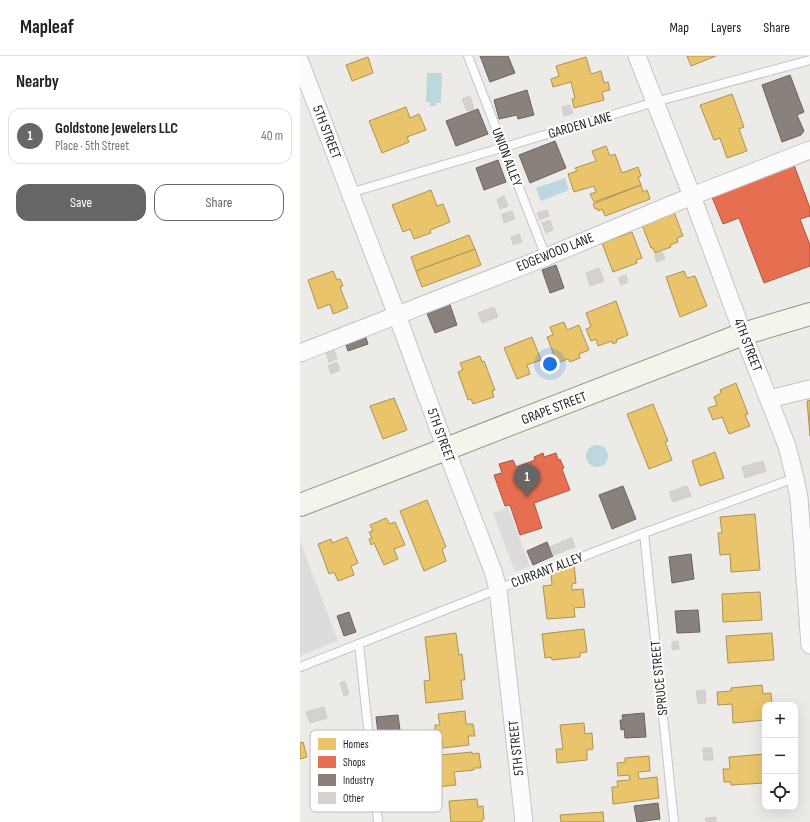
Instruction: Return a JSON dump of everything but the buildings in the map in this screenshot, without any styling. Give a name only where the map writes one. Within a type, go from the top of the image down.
[{"type":"main road","name":"GRAPE STREET","points":[[300,505],[446,450],[743,334],[810,314]]},
{"type":"street","name":"4TH STREET","points":[[637,56],[787,446],[799,498],[810,645]]},
{"type":"street","name":"5TH STREET","points":[[300,62],[493,571],[498,589],[524,822]]},
{"type":"street","name":"EDGEWOOD LANE","points":[[300,353],[546,257],[692,196],[810,150]]},
{"type":"street","points":[[769,399],[810,389]]},
{"type":"lane","name":"UNION ALLEY","points":[[468,56],[546,257]]},
{"type":"lane","name":"GARDEN LANE","points":[[350,193],[655,102],[810,60]]},
{"type":"lane","name":"CURRANT ALLEY","points":[[300,667],[644,533],[795,478]]},
{"type":"lane","name":"SPRUCE STREET","points":[[644,533],[674,822]]},
{"type":"lane","points":[[359,644],[368,730]]},
{"type":"lane","points":[[377,812],[378,822]]},
{"type":"shaded area","points":[[508,507],[530,566],[515,572],[493,513]]},
{"type":"shaded area","points":[[300,541],[338,641],[300,656]]},
{"type":"water","points":[[427,73],[442,73],[441,103],[436,103],[436,106],[430,106],[430,102],[426,102]]},
{"type":"water","points":[[565,178],[569,190],[541,201],[536,188]]},
{"type":"water","points":[[597,445],[605,448],[608,456],[605,464],[597,467],[589,464],[586,456],[589,448]]},
{"type":"place","name":"Goldstone Jewelers LLC","points":[[527,497]]}]
